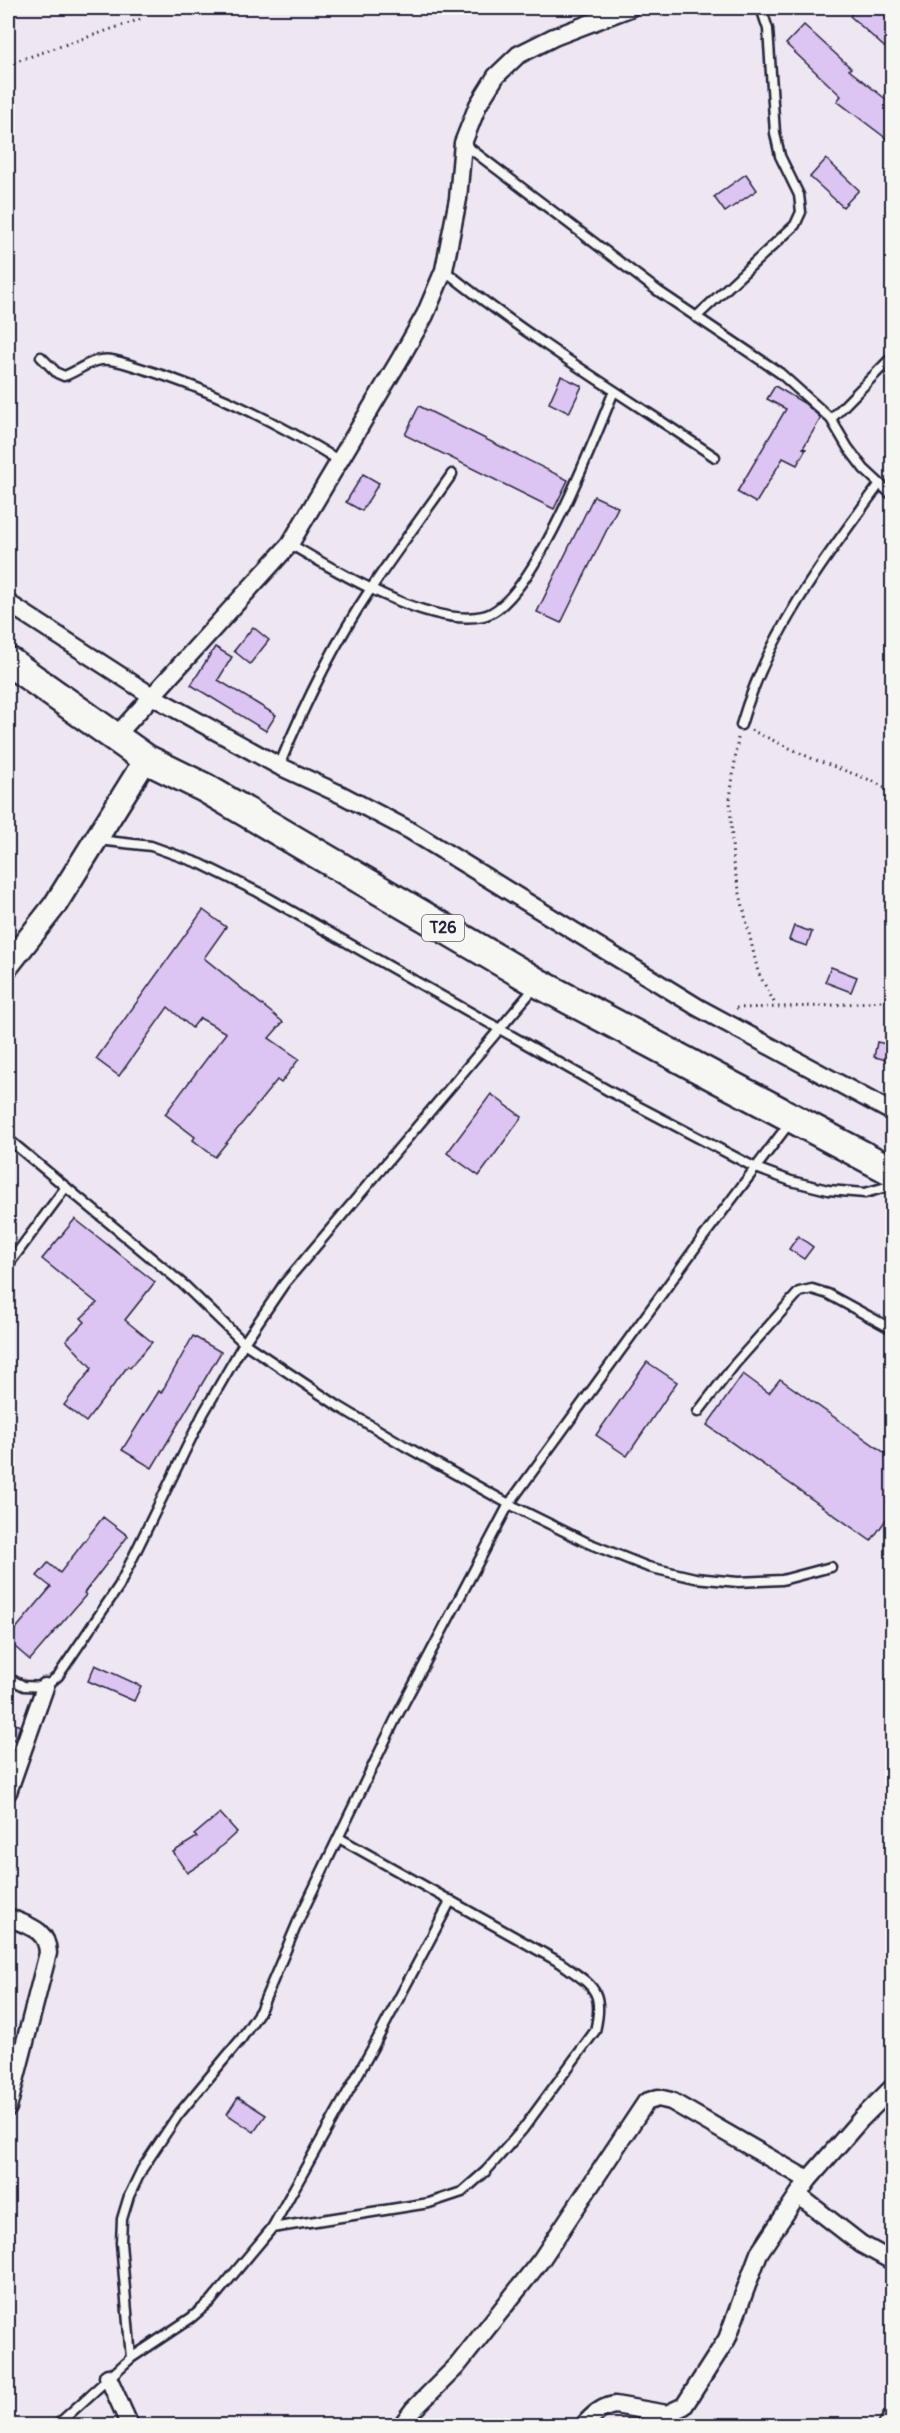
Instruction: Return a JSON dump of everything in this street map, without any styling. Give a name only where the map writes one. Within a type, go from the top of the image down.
[{"type":"highway","name":"T26","points":[[8,661],[146,759],[206,788],[538,983],[892,1171]]},
{"type":"street","points":[[115,737],[290,544],[425,315],[444,270],[458,199],[463,143],[478,105],[496,76],[518,55],[554,37],[630,8]]},
{"type":"street","points":[[8,603],[152,696],[279,766],[342,795],[411,831],[699,1008],[892,1112]]},
{"type":"street","points":[[8,964],[55,906],[146,759]]},
{"type":"street","points":[[8,1792],[45,1687]]},
{"type":"street","points":[[8,1917],[40,1931],[48,1943],[48,1953],[8,2108]]},
{"type":"street","points":[[583,2426],[591,2416],[608,2406],[615,2405],[667,2414],[684,2406],[727,2339],[759,2253],[808,2180],[861,2119],[892,2088]]},
{"type":"street","points":[[401,2426],[413,2410],[457,2366],[542,2260],[646,2102],[658,2098],[671,2101],[808,2180]]},
{"type":"street","points":[[798,2195],[861,2244],[892,2261]]},
{"type":"street","points":[[108,2377],[130,2426]]},
{"type":"street","points":[[887,2426],[892,2417]]},
{"type":"lane","points":[[696,317],[795,225],[801,212],[799,195],[780,156],[775,133],[768,29],[761,8]]},
{"type":"lane","points":[[463,143],[658,291],[780,373],[831,419],[848,448],[879,485],[892,495]]},
{"type":"lane","points":[[444,270],[486,304],[715,457]]},
{"type":"lane","points":[[41,357],[57,373],[64,376],[102,360],[116,361],[155,373],[252,412],[307,441],[340,462]]},
{"type":"lane","points":[[831,419],[892,357]]},
{"type":"lane","points":[[290,544],[370,590],[442,614],[464,618],[485,616],[500,607],[531,569],[550,536],[614,391]]},
{"type":"lane","points":[[279,766],[319,678],[370,590],[452,474]]},
{"type":"lane","points":[[741,725],[756,677],[772,646],[809,584],[879,485]]},
{"type":"lane","points":[[95,840],[151,846],[201,864],[258,892],[609,1091],[756,1168],[791,1181],[828,1190],[865,1193],[886,1187],[892,1182]]},
{"type":"lane","points":[[8,1678],[24,1686],[45,1687],[58,1677],[119,1586],[203,1414],[244,1343],[284,1284],[332,1224],[538,983]]},
{"type":"lane","points":[[131,2358],[122,2219],[129,2196],[142,2169],[178,2115],[242,2039],[260,2011],[300,1917],[395,1720],[509,1504],[794,1119]]},
{"type":"lane","points":[[8,1139],[184,1285],[244,1343],[338,1406],[509,1504],[588,1543],[648,1568],[695,1578],[738,1582],[782,1580],[831,1567]]},
{"type":"lane","points":[[8,1265],[66,1187]]},
{"type":"lane","points":[[698,1412],[735,1364],[799,1292],[812,1288],[828,1294],[892,1329]]},
{"type":"lane","points":[[272,2228],[429,2203],[462,2192],[486,2171],[523,2129],[595,2031],[599,1999],[590,1985],[561,1963],[339,1838]]},
{"type":"lane","points":[[56,2426],[131,2358],[191,2318],[211,2301],[272,2228],[372,2049],[450,1902]]},
{"type":"path","points":[[8,64],[141,20]]},
{"type":"path","points":[[777,1006],[758,972],[733,863],[730,799],[734,756],[741,725],[813,759],[873,782],[892,792]]},
{"type":"path","points":[[734,1008],[892,1000]]},
{"type":"building","points":[[857,8],[892,8],[892,54],[850,16]]},
{"type":"building","points":[[804,25],[851,68],[849,70],[892,104],[892,132],[887,139],[837,101],[841,96],[786,44]]},
{"type":"building","points":[[826,159],[859,190],[843,207],[810,177]]},
{"type":"building","points":[[746,174],[757,190],[725,212],[714,197]]},
{"type":"building","points":[[561,376],[582,386],[569,413],[549,403]]},
{"type":"building","points":[[775,386],[804,403],[821,418],[803,448],[806,449],[797,465],[783,458],[756,503],[737,492],[786,409],[767,399]]},
{"type":"building","points":[[419,406],[568,480],[554,509],[405,435]]},
{"type":"building","points":[[363,474],[379,483],[362,511],[346,502]]},
{"type":"building","points":[[594,496],[618,507],[561,623],[537,612]]},
{"type":"building","points":[[253,627],[269,640],[250,664],[234,651]]},
{"type":"building","points":[[215,647],[232,657],[218,680],[276,715],[266,731],[191,685]]},
{"type":"building","points":[[203,910],[226,927],[204,958],[283,1022],[269,1038],[299,1059],[281,1083],[277,1080],[215,1157],[193,1140],[195,1137],[165,1114],[226,1033],[200,1018],[192,1028],[168,1007],[119,1076],[96,1059]]},
{"type":"building","points":[[794,926],[812,932],[807,946],[789,940]]},
{"type":"building","points":[[831,967],[857,977],[851,992],[825,982]]},
{"type":"building","points":[[877,1042],[892,1045],[892,1061],[874,1057]]},
{"type":"building","points":[[491,1094],[522,1117],[479,1176],[447,1153]]},
{"type":"building","points":[[75,1219],[155,1282],[125,1320],[152,1342],[130,1368],[128,1366],[86,1422],[64,1405],[92,1368],[66,1340],[85,1322],[81,1318],[97,1303],[42,1259]]},
{"type":"building","points":[[798,1236],[813,1247],[804,1259],[789,1249]]},
{"type":"building","points":[[193,1336],[221,1352],[152,1468],[122,1450],[159,1391],[161,1393]]},
{"type":"building","points":[[647,1362],[677,1382],[627,1456],[596,1435]]},
{"type":"building","points":[[743,1374],[769,1393],[780,1379],[892,1458],[892,1511],[871,1541],[707,1425]]},
{"type":"building","points":[[103,1517],[128,1536],[84,1593],[86,1595],[30,1660],[8,1641],[8,1638],[51,1587],[37,1576],[48,1563],[60,1573]]},
{"type":"building","points":[[95,1665],[141,1686],[134,1701],[88,1681]]},
{"type":"building","points":[[8,1721],[20,1726],[15,1740],[8,1737]]},
{"type":"building","points":[[220,1813],[237,1832],[204,1862],[187,1873],[173,1852],[197,1837],[194,1835]]},
{"type":"building","points":[[238,2097],[266,2115],[254,2132],[227,2114]]}]
